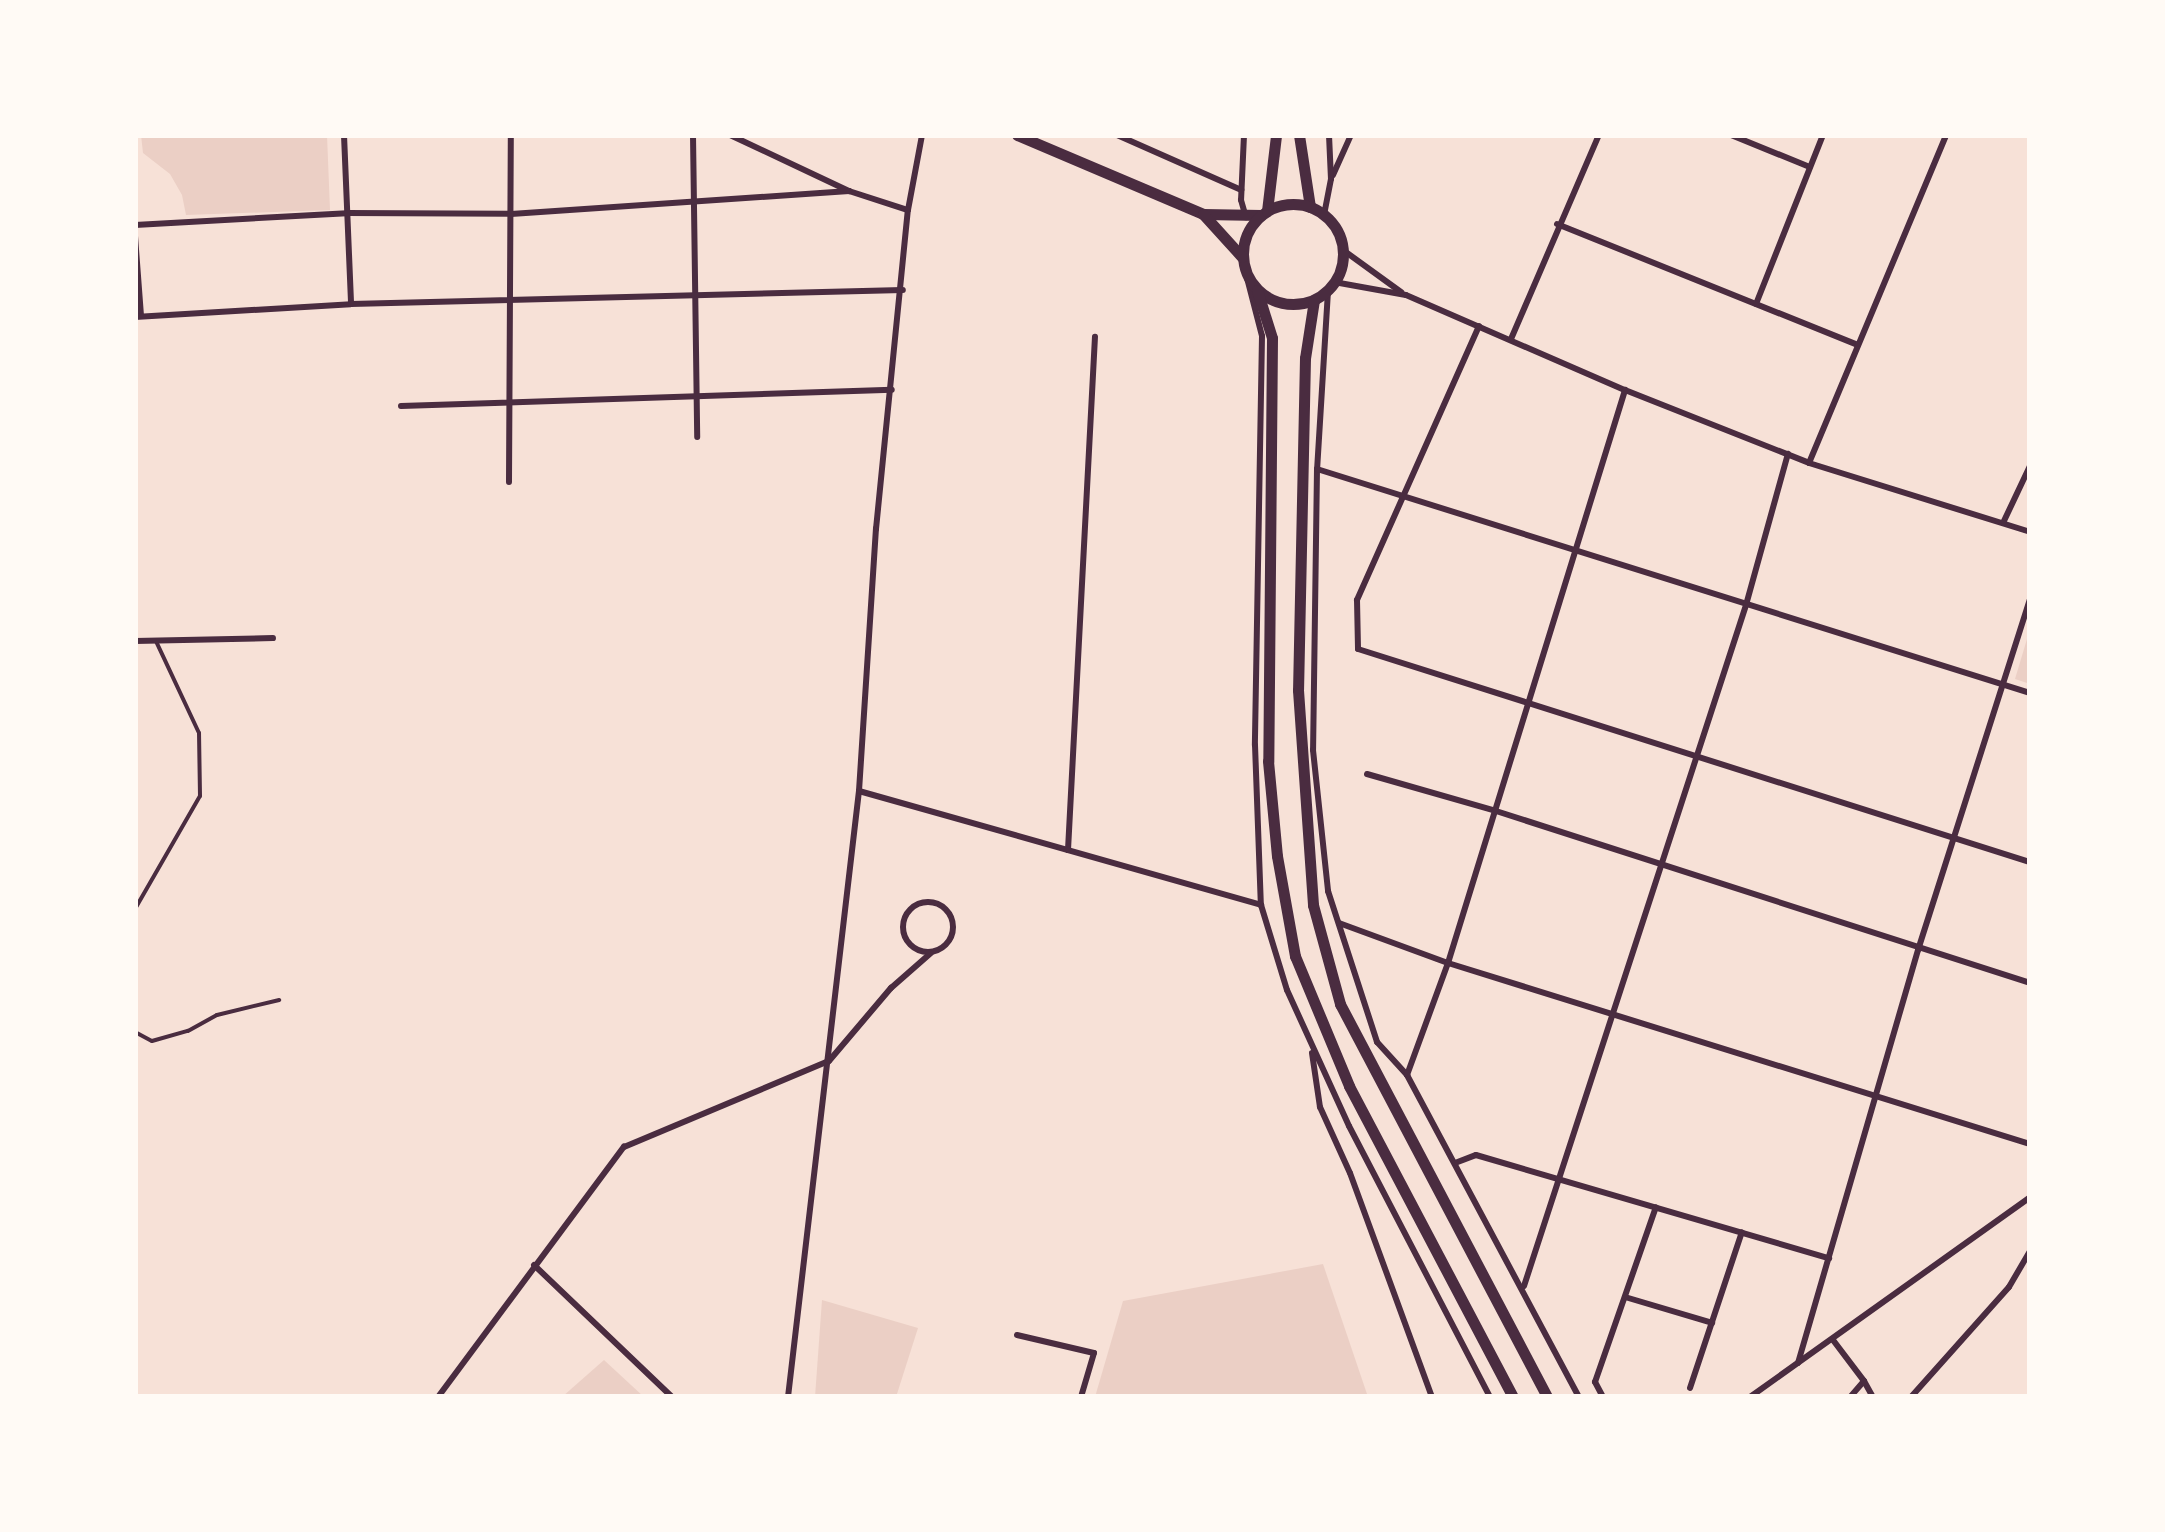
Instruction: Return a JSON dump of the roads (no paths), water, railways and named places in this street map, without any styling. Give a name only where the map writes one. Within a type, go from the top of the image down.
[{"type":"main road","points":[[1016,135],[1203,214],[1246,218],[1281,205],[1310,207],[1324,215],[1340,237],[1343,250],[1331,286],[1314,300],[1284,304],[1257,290]]},
{"type":"main road","points":[[1276,135],[1264,213],[1244,242],[1242,257],[1272,338],[1268,761],[1277,856],[1296,956],[1349,1086],[1513,1397]]},
{"type":"main road","points":[[1298,135],[1310,207]]},
{"type":"main road","points":[[1203,214],[1242,257]]},
{"type":"main road","points":[[1314,300],[1305,358],[1298,690],[1313,904],[1340,1004],[1547,1397]]},
{"type":"street","points":[[344,135],[352,304]]},
{"type":"street","points":[[509,482],[511,135]]},
{"type":"street","points":[[692,135],[698,437]]},
{"type":"street","points":[[730,135],[848,192],[908,210]]},
{"type":"street","points":[[788,1397],[859,791],[876,528],[908,210],[922,135]]},
{"type":"street","points":[[1117,135],[1241,190]]},
{"type":"street","points":[[1244,135],[1241,190],[1246,218]]},
{"type":"street","points":[[1329,135],[1331,179]]},
{"type":"street","points":[[1324,215],[1331,179],[1350,135]]},
{"type":"street","points":[[1510,339],[1599,135]]},
{"type":"street","points":[[1731,135],[1810,167]]},
{"type":"street","points":[[1756,304],[1824,135]]},
{"type":"street","points":[[1810,462],[1946,135]]},
{"type":"street","points":[[135,225],[347,213],[510,214],[848,192]]},
{"type":"street","points":[[1558,224],[1858,345]]},
{"type":"street","points":[[135,236],[138,316],[352,304],[902,290]]},
{"type":"street","points":[[1343,250],[1406,295],[1625,390],[1810,462],[2030,532]]},
{"type":"street","points":[[1246,274],[1262,336],[1255,745],[1261,905],[1286,990],[1490,1397]]},
{"type":"street","points":[[1406,295],[1331,286],[1317,469],[1313,750],[1328,891],[1377,1042],[1406,1075],[1579,1397]]},
{"type":"street","points":[[1479,326],[1356,600],[1358,649],[2030,862]]},
{"type":"street","points":[[1068,850],[1095,337]]},
{"type":"street","points":[[401,406],[892,390]]},
{"type":"street","points":[[1406,1075],[1448,963],[1625,390]]},
{"type":"street","points":[[1523,1287],[1746,604],[1788,454]]},
{"type":"street","points":[[2004,523],[2030,466]]},
{"type":"street","points":[[1317,469],[2030,693]]},
{"type":"street","points":[[1798,1363],[1918,950],[2030,598]]},
{"type":"street","points":[[135,641],[273,638]]},
{"type":"street","points":[[1367,774],[1496,810],[1918,950],[2030,983]]},
{"type":"street","points":[[859,791],[1261,905]]},
{"type":"street","points":[[438,1397],[624,1147],[830,1061],[891,988],[949,942],[954,923],[942,905],[926,902],[910,910],[903,926],[912,948],[931,953]]},
{"type":"street","points":[[1338,923],[1448,963],[2030,1144]]},
{"type":"street","points":[[1311,1042],[1320,1107],[1350,1172],[1432,1397]]},
{"type":"street","points":[[1455,1163],[1476,1155],[1829,1258]]},
{"type":"street","points":[[1750,1397],[2030,1197]]},
{"type":"street","points":[[1603,1397],[1595,1382],[1656,1208]]},
{"type":"street","points":[[1690,1388],[1742,1232]]},
{"type":"street","points":[[1911,1397],[2009,1288],[2030,1251]]},
{"type":"street","points":[[534,1265],[672,1397]]},
{"type":"street","points":[[1625,1296],[1712,1323]]},
{"type":"street","points":[[1018,1335],[1094,1354],[1081,1397]]},
{"type":"street","points":[[1833,1340],[1874,1397]]},
{"type":"street","points":[[1850,1397],[1864,1381]]},
{"type":"lane","points":[[135,909],[200,796],[199,733],[160,657],[156,640]]},
{"type":"lane","points":[[135,1032],[152,1041],[188,1031],[216,1014],[279,1000]]}]
